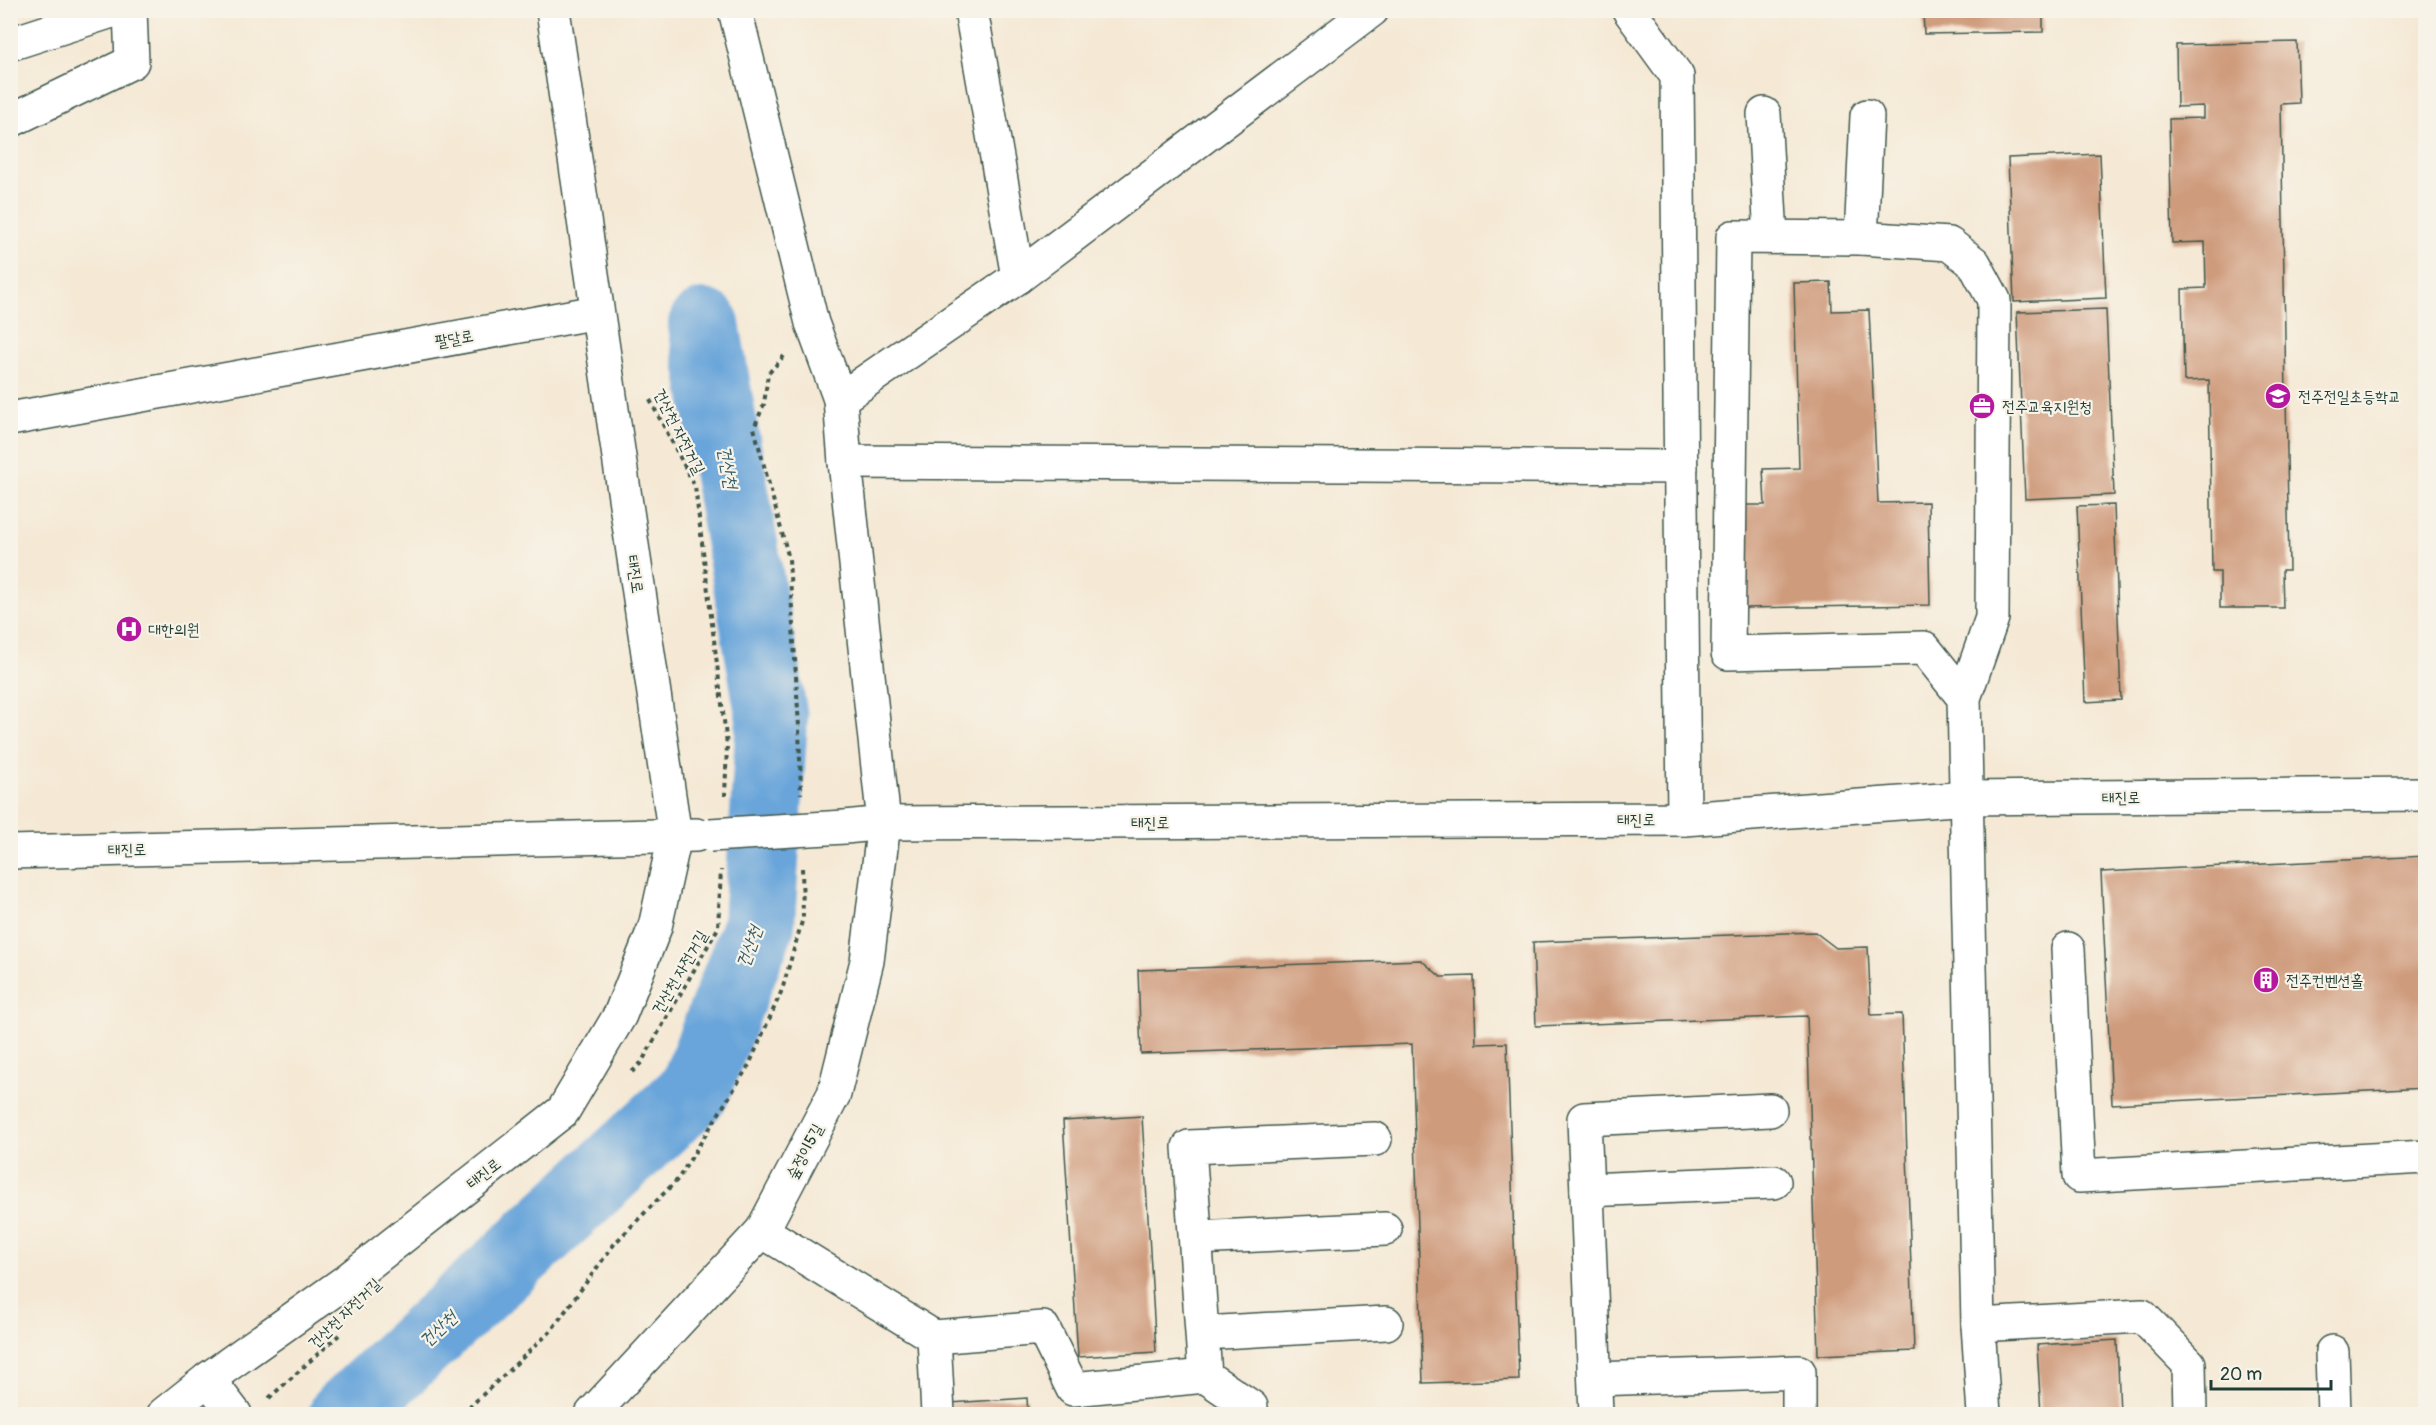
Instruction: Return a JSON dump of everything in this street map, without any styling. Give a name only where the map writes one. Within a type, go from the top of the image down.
[{"type":"street","points":[[10,44],[115,10]]},
{"type":"street","points":[[10,121],[132,62],[130,10]]},
{"type":"street","points":[[554,10],[597,312]]},
{"type":"street","name":"숲정이5길","points":[[592,1414],[762,1231],[834,1094],[867,962],[884,823],[840,399],[812,323],[735,10]]},
{"type":"street","points":[[971,10],[1018,277]]},
{"type":"street","points":[[840,399],[1018,277],[1372,10]]},
{"type":"street","points":[[1629,10],[1677,76],[1684,819]]},
{"type":"street","points":[[1764,114],[1771,237]]},
{"type":"street","points":[[1861,238],[1867,116]]},
{"type":"street","points":[[1964,698],[1924,648],[1728,653],[1733,237],[1861,238],[1949,244],[1974,263],[1994,300],[1992,618],[1964,698],[1978,1325],[1984,1414]]},
{"type":"street","name":"팔달로","points":[[10,419],[597,312]]},
{"type":"street","name":"태진로","points":[[164,1414],[208,1379],[345,1282],[562,1111],[620,1015],[655,927],[675,836],[597,312]]},
{"type":"street","points":[[845,462],[1681,467]]},
{"type":"street","name":"태진로","points":[[10,852],[675,836],[716,847],[884,823],[1684,819],[1968,798],[2426,794]]},
{"type":"street","points":[[2068,949],[2079,1176],[2426,1157]]},
{"type":"street","points":[[1596,1414],[1584,1119],[1770,1110]]},
{"type":"street","points":[[1205,1376],[1189,1147],[1375,1139]]},
{"type":"street","points":[[1587,1190],[1774,1182]]},
{"type":"street","points":[[1196,1238],[1385,1229]]},
{"type":"street","points":[[762,1231],[934,1337],[1043,1329],[1073,1389],[1205,1376],[1251,1407],[1251,1414]]},
{"type":"street","points":[[1978,1325],[2142,1316],[2188,1364],[2190,1414]]},
{"type":"street","points":[[1203,1333],[1386,1323]]},
{"type":"street","points":[[934,1337],[938,1414]]},
{"type":"street","points":[[2332,1352],[2334,1414]]},
{"type":"street","points":[[1595,1379],[1799,1372],[1799,1414]]},
{"type":"street","points":[[208,1379],[232,1411]]},
{"type":"path","points":[[801,799],[789,559],[754,428],[764,404],[768,374],[812,323]]},
{"type":"path","name":"건산천 자전거길","points":[[649,396],[695,486],[727,745],[724,802]]},
{"type":"path","name":"건산천 자전거길","points":[[625,1079],[641,1063],[718,928],[716,847]]},
{"type":"path","points":[[462,1414],[550,1332],[615,1243],[678,1179],[749,1065],[782,990],[803,918],[802,858]]},
{"type":"path","name":"건산천 자전거길","points":[[267,1400],[344,1331]]},
{"type":"building","points":[[1923,10],[2043,10],[2043,32],[1924,34]]},
{"type":"building","points":[[2297,42],[2299,103],[2281,104],[2289,570],[2282,570],[2283,608],[2220,608],[2220,572],[2212,572],[2209,380],[2184,381],[2182,289],[2206,288],[2205,242],[2172,243],[2169,119],[2203,118],[2203,106],[2177,107],[2176,45]]},
{"type":"building","points":[[2100,154],[2106,298],[2014,302],[2008,158]]},
{"type":"building","points":[[1831,282],[1832,311],[1869,310],[1878,503],[1928,502],[1930,605],[1744,608],[1742,505],[1765,505],[1763,469],[1799,468],[1794,283]]},
{"type":"building","points":[[2106,309],[2114,495],[2025,499],[2017,312]]},
{"type":"building","points":[[2114,505],[2121,700],[2085,702],[2077,506]]},
{"type":"building","name":"전주컨벤션홀","points":[[2426,856],[2426,1088],[2112,1104],[2101,872]]},
{"type":"building","points":[[1815,932],[1836,948],[1868,947],[1871,1015],[1902,1014],[1914,1351],[1818,1355],[1807,1016],[1536,1026],[1533,942]]},
{"type":"building","points":[[1421,960],[1441,977],[1474,976],[1476,1044],[1507,1043],[1519,1380],[1423,1383],[1412,1044],[1141,1054],[1138,970]]},
{"type":"building","points":[[1142,1116],[1156,1352],[1078,1357],[1063,1121]]},
{"type":"building","points":[[2117,1340],[2120,1414],[2041,1414],[2037,1345]]},
{"type":"building","points":[[1027,1398],[1028,1414],[951,1414],[950,1403]]},
{"type":"waterway","name":"건산천","points":[[345,1414],[694,1091],[759,924],[772,718],[704,325]]},
{"type":"place","name":"전주전일초등학교","points":[[2278,396]]},
{"type":"place","name":"전주교육지원청","points":[[1982,406]]},
{"type":"place","name":"대한의원","points":[[129,629]]},
{"type":"place","name":"전주컨벤션홀","points":[[2266,980]]}]
